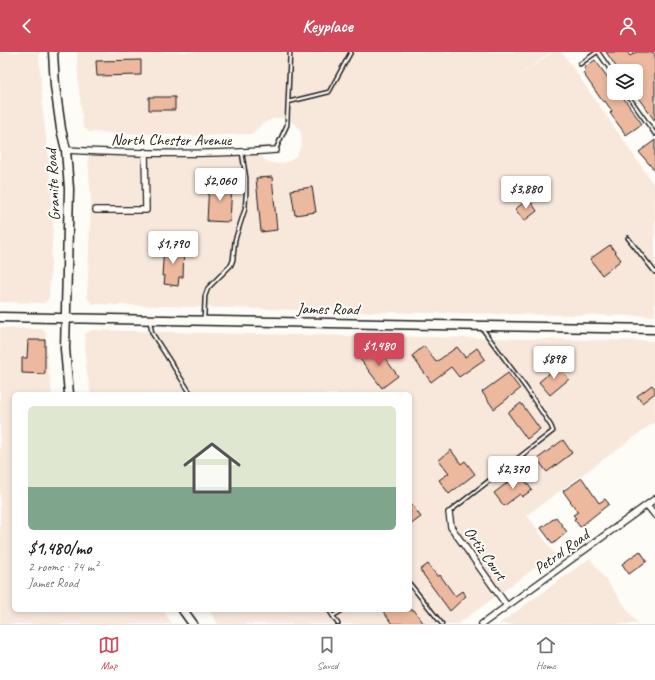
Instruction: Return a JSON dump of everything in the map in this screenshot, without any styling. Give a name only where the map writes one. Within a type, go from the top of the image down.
[{"type":"main road","name":"Granite Road","points":[[53,52],[54,86],[66,150],[69,216],[65,318],[66,365],[69,392]]},
{"type":"main road","name":"James Road","points":[[0,317],[655,329]]},
{"type":"main road","points":[[184,612],[193,624]]},
{"type":"street","name":"North Chester Avenue","points":[[66,150],[145,152],[242,152],[276,150]]},
{"type":"street","points":[[96,210],[146,210],[145,152]]},
{"type":"street","name":"Petrol Road","points":[[482,624],[655,499]]},
{"type":"street","points":[[647,504],[655,515]]},
{"type":"street","name":"Ortiz Court","points":[[449,512],[451,527],[507,606]]},
{"type":"lane","points":[[276,150],[287,125],[290,52]]},
{"type":"lane","points":[[288,102],[329,92],[351,52]]},
{"type":"lane","points":[[580,64],[598,52],[607,65]]},
{"type":"lane","points":[[631,100],[655,134]]},
{"type":"lane","points":[[204,320],[205,296],[208,288],[231,265],[233,260],[234,240],[245,209],[246,178],[242,152]]},
{"type":"lane","points":[[628,238],[655,272]]},
{"type":"lane","points":[[150,319],[155,337],[190,392]]},
{"type":"lane","points":[[449,512],[553,431],[526,388],[479,325]]},
{"type":"lane","points":[[412,586],[442,624]]},
{"type":"lane","points":[[330,612],[338,624]]},
{"type":"lane","points":[[333,616],[340,612]]},
{"type":"shaded area","points":[[0,52],[39,52],[43,114],[49,159],[53,226],[49,298],[44,303],[0,302]]},
{"type":"shaded area","points":[[77,52],[551,52],[516,78],[553,52],[562,52],[655,186],[655,316],[365,312],[92,304],[87,297],[91,201],[88,159],[90,153],[257,153],[268,162],[277,164],[288,162],[297,155],[302,144],[301,133],[298,127],[287,118],[275,118],[263,123],[252,134],[201,136],[89,132],[83,127],[78,80]]},
{"type":"shaded area","points":[[0,328],[41,329],[46,332],[47,358],[52,392],[12,392],[12,612],[164,612],[172,624],[0,624]]},
{"type":"shaded area","points":[[91,330],[655,341],[655,422],[527,515],[558,558],[542,569],[539,565],[458,624],[218,624],[210,612],[412,612],[412,392],[91,392],[86,368],[85,334]]},
{"type":"shaded area","points":[[590,558],[638,624],[499,624]]},
{"type":"building","points":[[606,52],[627,52],[630,56],[636,52],[653,52],[655,55],[655,121],[640,100],[643,100],[643,64],[614,64]]},
{"type":"building","points":[[141,60],[141,75],[97,76],[96,61]]},
{"type":"building","points":[[595,60],[607,76],[607,100],[625,100],[642,124],[626,135],[610,113],[612,111],[605,101],[603,102],[583,73],[586,71],[584,68]]},
{"type":"building","points":[[149,97],[175,97],[175,110],[149,110]]},
{"type":"building","points":[[655,140],[655,171],[639,152]]},
{"type":"building","points":[[272,177],[277,230],[261,232],[256,178]]},
{"type":"building","points":[[209,183],[232,184],[230,222],[207,221]]},
{"type":"building","points":[[312,187],[316,212],[295,215],[291,190]]},
{"type":"building","points":[[529,199],[537,211],[524,221],[515,209]]},
{"type":"building","points":[[610,245],[621,260],[602,275],[590,259]]},
{"type":"building","points":[[164,246],[184,247],[183,277],[179,277],[178,286],[164,284],[165,276],[162,276]]},
{"type":"building","points":[[28,340],[45,340],[45,374],[22,373],[22,358],[27,358]]},
{"type":"building","points":[[424,346],[436,362],[457,347],[465,357],[477,348],[485,359],[459,377],[451,367],[431,382],[412,356]]},
{"type":"building","points":[[377,347],[398,376],[382,388],[360,359]]},
{"type":"building","points":[[558,366],[569,379],[550,395],[539,382]]},
{"type":"building","points":[[508,373],[520,389],[494,409],[482,392]]},
{"type":"building","points":[[652,385],[655,389],[655,393],[642,403],[637,396]]},
{"type":"building","points":[[521,403],[540,429],[527,439],[508,413]]},
{"type":"building","points":[[563,440],[572,453],[547,472],[537,459]]},
{"type":"building","points":[[451,450],[461,464],[465,461],[475,474],[449,494],[439,480],[449,473],[439,460]]},
{"type":"building","points":[[520,473],[532,490],[522,497],[520,494],[504,506],[494,493]]},
{"type":"building","points":[[582,478],[599,503],[605,499],[609,504],[580,527],[573,515],[578,512],[563,491]]},
{"type":"building","points":[[412,505],[421,517],[412,524]]},
{"type":"building","points":[[556,517],[567,532],[553,544],[541,528]]},
{"type":"building","points":[[640,551],[647,561],[629,574],[622,564]]},
{"type":"building","points":[[428,564],[438,577],[440,575],[455,596],[462,591],[466,596],[450,611],[420,570]]},
{"type":"building","points":[[412,610],[414,610],[424,624],[392,624],[383,612],[412,612]]}]
